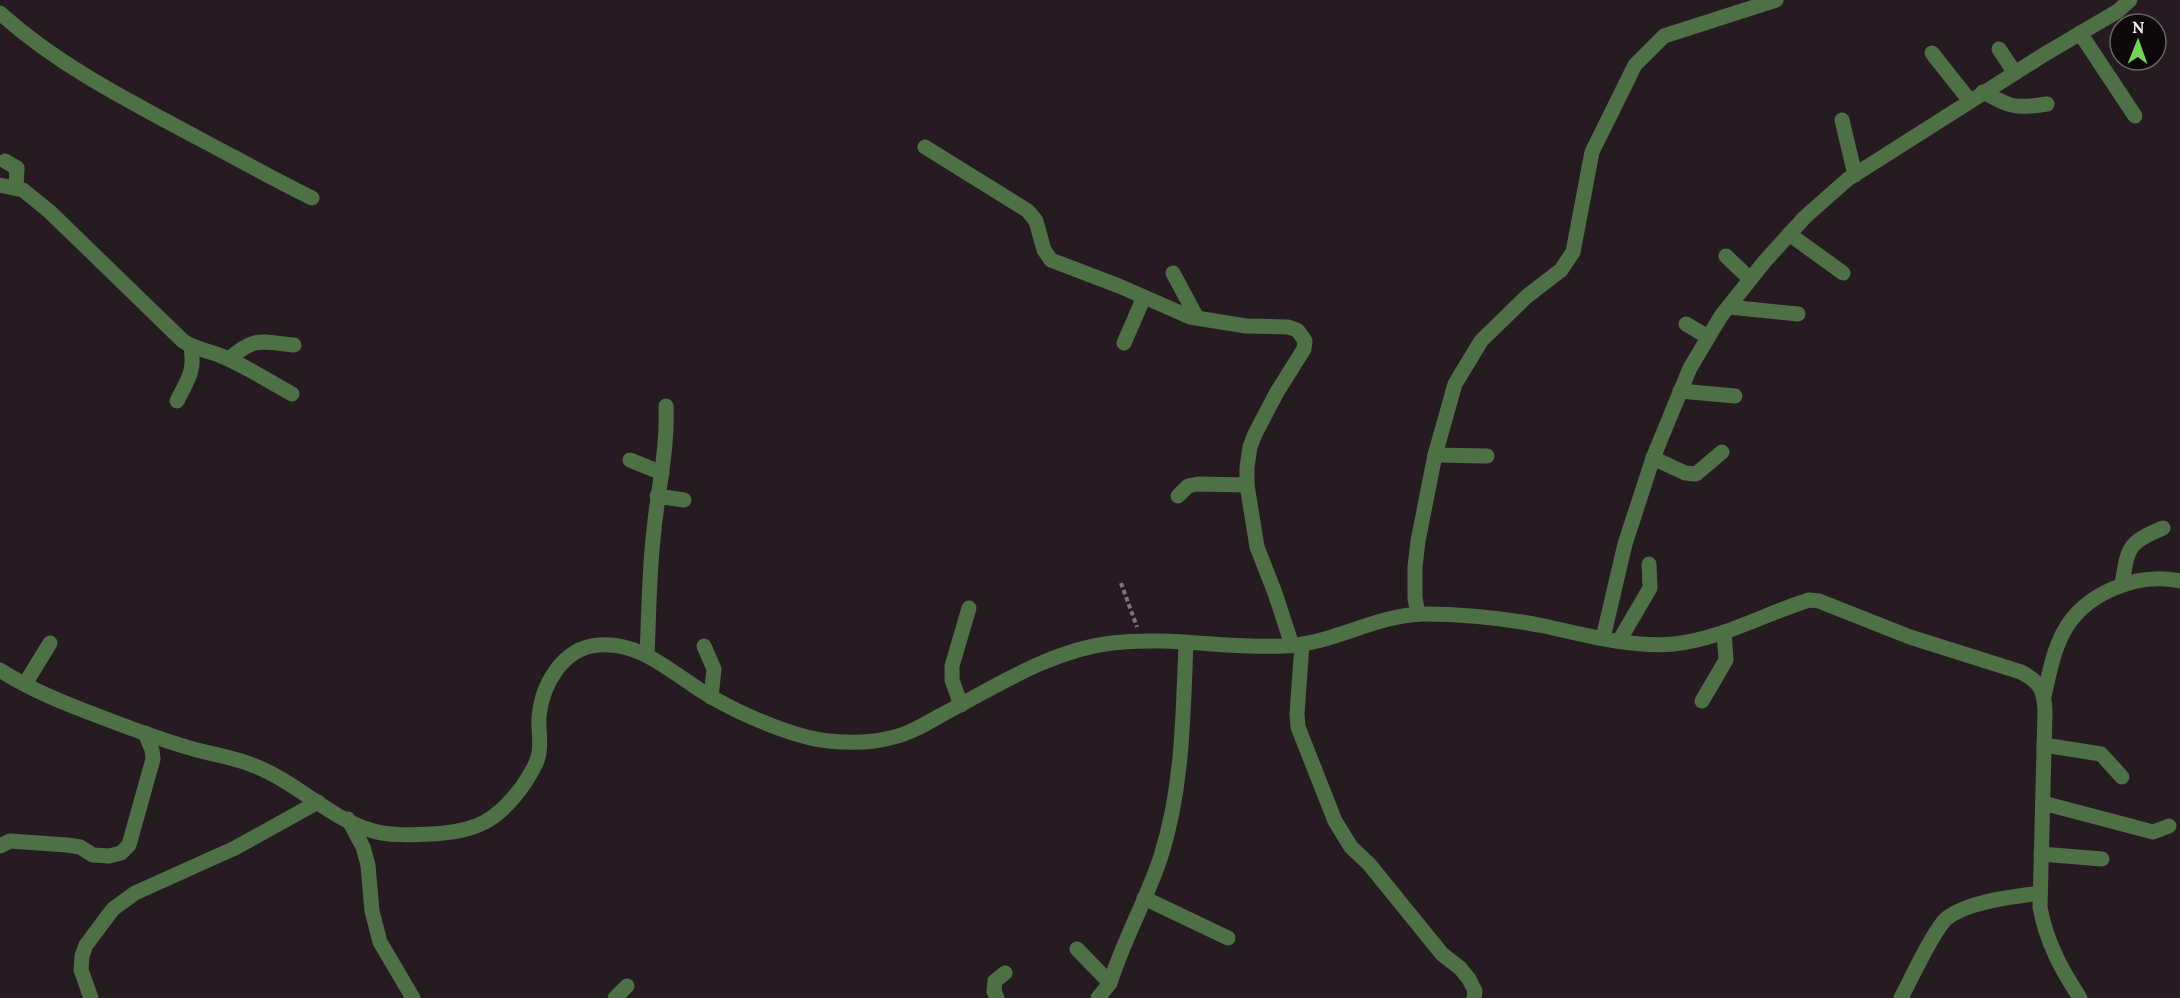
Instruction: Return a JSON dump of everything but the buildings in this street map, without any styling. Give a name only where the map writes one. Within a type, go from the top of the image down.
[{"type":"street","points":[[1418,614],[1415,598],[1417,550],[1435,454],[1455,384],[1481,341],[1526,297],[1561,270],[1573,252],[1592,152],[1635,65],[1664,36],[1776,0]]},
{"type":"street","points":[[1603,638],[1625,544],[1653,458],[1680,391],[1708,337],[1750,279],[1789,234],[1838,187],[1983,92],[2118,11],[2130,0]]},
{"type":"street","points":[[0,13],[66,63],[116,95],[267,177],[312,198]]},
{"type":"street","points":[[2080,33],[2134,116]]},
{"type":"street","points":[[1999,49],[2014,73]]},
{"type":"street","points":[[1932,53],[1970,101]]},
{"type":"street","points":[[1983,92],[2013,107],[2023,108],[2047,104]]},
{"type":"street","points":[[1842,120],[1855,175]]},
{"type":"street","points":[[925,147],[1028,211],[1036,220],[1044,250],[1051,260],[1190,317],[1246,326],[1288,327],[1297,330],[1305,341],[1305,349],[1277,392],[1253,441],[1247,467],[1247,485],[1257,547],[1297,644],[1298,727],[1335,821],[1351,847],[1369,864],[1442,954],[1460,968],[1469,979],[1474,998]]},
{"type":"street","points":[[5,161],[17,168],[16,187]]},
{"type":"street","points":[[0,185],[23,190],[50,212],[191,347],[210,350],[229,358],[291,394]]},
{"type":"street","points":[[1789,234],[1843,273]]},
{"type":"street","points":[[1726,256],[1750,279]]},
{"type":"street","points":[[1173,273],[1197,318]]},
{"type":"street","points":[[1124,343],[1144,297]]},
{"type":"street","points":[[1729,307],[1798,314]]},
{"type":"street","points":[[1686,324],[1708,337]]},
{"type":"street","points":[[229,358],[249,343],[257,341],[294,345]]},
{"type":"street","points":[[177,401],[193,370],[191,347]]},
{"type":"street","points":[[1680,391],[1736,396]]},
{"type":"street","points":[[647,655],[651,552],[667,430],[666,406]]},
{"type":"street","points":[[1653,458],[1685,473],[1696,474],[1722,452]]},
{"type":"street","points":[[1435,454],[1487,456]]},
{"type":"street","points":[[630,460],[662,473]]},
{"type":"street","points":[[1178,496],[1188,486],[1198,484],[1247,485]]},
{"type":"street","points":[[657,496],[684,500]]},
{"type":"street","points":[[2122,585],[2127,558],[2132,546],[2139,538],[2163,528]]},
{"type":"street","points":[[1619,641],[1650,588],[1649,564]]},
{"type":"street","points":[[2080,998],[2064,974],[2044,931],[2040,907],[2044,696],[2056,650],[2076,614],[2103,594],[2122,585],[2167,578],[2180,581]]},
{"type":"street","points":[[0,670],[56,700],[145,733],[258,767],[368,830],[382,833],[430,834],[462,831],[494,819],[507,807],[528,778],[538,758],[542,704],[546,689],[564,659],[577,650],[592,645],[620,646],[647,655],[711,697],[780,728],[825,741],[888,739],[910,732],[1035,666],[1072,651],[1114,642],[1297,644],[1418,614],[1500,618],[1651,645],[1693,641],[1724,632],[1799,603],[1809,600],[1819,601],[1910,637],[2021,672],[2035,680],[2044,696]]},
{"type":"street","points":[[961,705],[952,680],[952,666],[969,608]]},
{"type":"street","points":[[1702,701],[1726,660],[1724,632]]},
{"type":"street","points":[[25,684],[50,643]]},
{"type":"street","points":[[1098,998],[1110,983],[1161,857],[1172,818],[1182,731],[1186,643]]},
{"type":"street","points":[[704,646],[714,669],[711,697]]},
{"type":"street","points":[[0,846],[10,842],[68,845],[80,847],[93,855],[109,856],[121,853],[129,845],[153,759],[145,733]]},
{"type":"street","points":[[2044,745],[2101,754],[2122,777]]},
{"type":"street","points":[[91,998],[81,970],[82,956],[86,945],[113,909],[135,893],[235,848],[318,802]]},
{"type":"street","points":[[2043,803],[2153,832],[2169,826]]},
{"type":"street","points":[[348,819],[363,847],[368,865],[372,910],[380,942],[413,998]]},
{"type":"street","points":[[2041,854],[2102,859]]},
{"type":"street","points":[[1901,998],[1938,930],[1947,919],[1966,909],[2040,893]]},
{"type":"street","points":[[1144,898],[1228,938]]},
{"type":"street","points":[[1077,950],[1110,983]]},
{"type":"street","points":[[997,998],[993,986],[995,981],[1005,973]]},
{"type":"street","points":[[615,998],[627,987]]},
{"type":"path","points":[[1121,583],[1143,641]]}]
